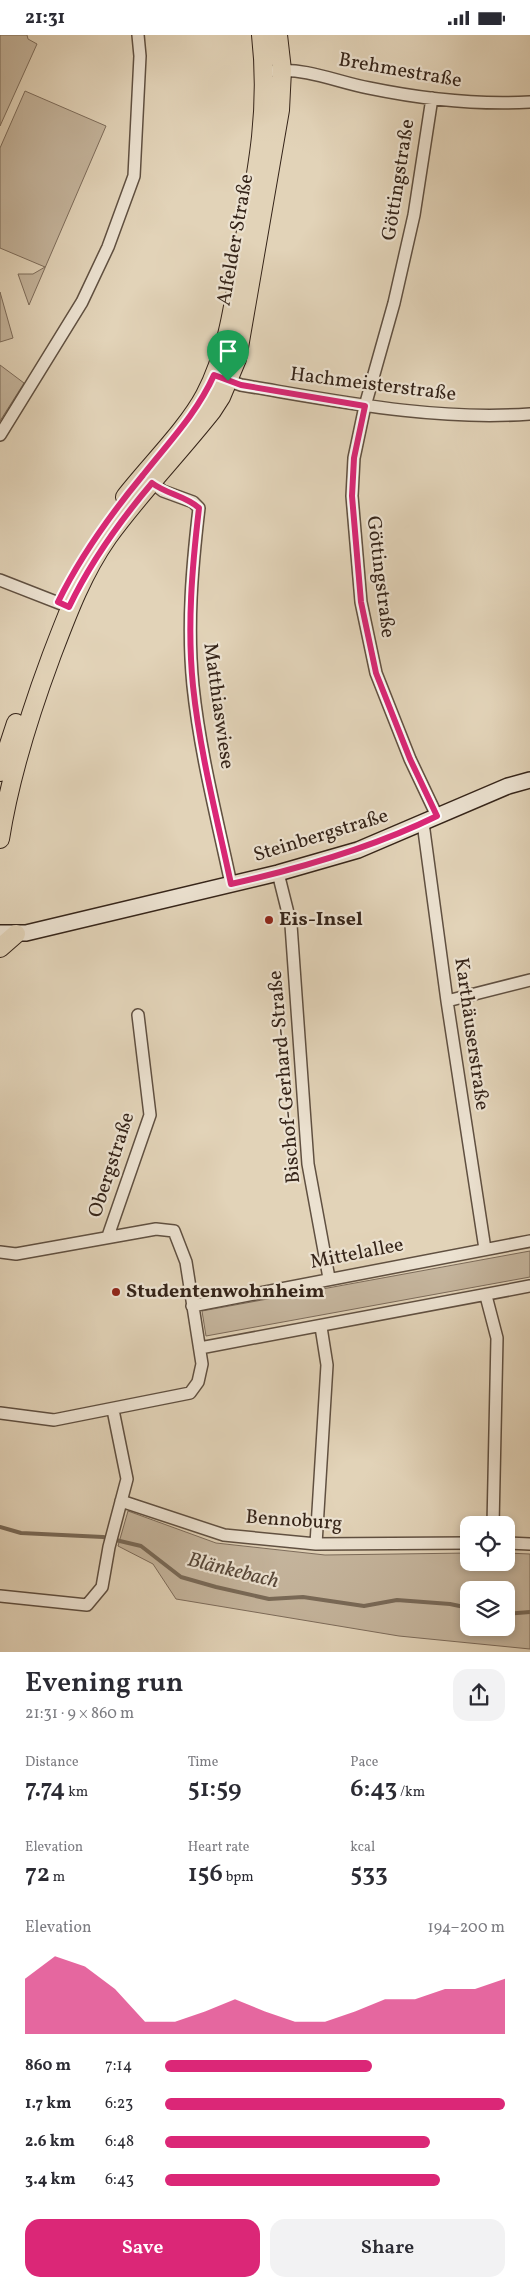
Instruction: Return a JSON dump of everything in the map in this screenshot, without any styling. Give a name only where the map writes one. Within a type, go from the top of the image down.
[{"type":"main road","name":"Alfelder Straße","points":[[0,772],[64,605],[147,479],[212,411],[221,378],[241,342],[280,110],[273,71],[261,35]]},
{"type":"main road","name":"Alfelder Straße","points":[[273,71],[278,35]]},
{"type":"main road","name":"Alfelder Straße","points":[[0,839],[15,764],[64,605]]},
{"type":"main road","name":"Steinbergstraße","points":[[8,934],[278,873],[358,850],[508,786],[530,780]]},
{"type":"main road","points":[[0,948],[8,934]]},
{"type":"street","points":[[0,435],[82,303],[108,247],[134,176],[140,56],[138,35]]},
{"type":"street","name":"Brehmestraße","points":[[273,71],[303,71],[367,88],[432,98],[469,102],[530,102]]},
{"type":"street","name":"Göttingstraße","points":[[432,98],[406,257],[365,406],[354,458],[352,496],[363,611],[376,673],[410,759],[437,816]]},
{"type":"street","name":"Hachmeisterstraße","points":[[221,378],[365,406],[444,415],[501,416],[530,414]]},
{"type":"street","name":"Matthiaswiese","points":[[147,479],[163,491],[193,503],[199,508],[191,570],[190,604],[193,685],[199,733],[231,884]]},
{"type":"street","points":[[0,580],[64,605]]},
{"type":"street","name":"Karthäuserstraße","points":[[423,823],[447,1001],[485,1249]]},
{"type":"street","name":"Bischof-Gerhard-Straße","points":[[278,873],[291,925],[308,1164],[330,1278]]},
{"type":"street","points":[[447,1001],[530,981]]},
{"type":"street","name":"Obergstraße","points":[[108,1236],[150,1115],[138,1015]]},
{"type":"street","points":[[0,1252],[16,1254],[108,1236],[156,1229],[174,1231],[186,1262],[202,1364],[198,1382],[190,1393],[113,1410],[54,1420],[0,1413]]},
{"type":"street","name":"Mittelallee","points":[[192,1306],[530,1241]]},
{"type":"street","points":[[200,1348],[321,1327],[530,1286]]},
{"type":"street","points":[[486,1296],[497,1338],[493,1516]]},
{"type":"street","points":[[316,1544],[327,1365],[321,1327]]},
{"type":"street","points":[[0,1596],[87,1605],[102,1587],[109,1547],[127,1479],[113,1410]]},
{"type":"street","name":"Bennoburg","points":[[121,1501],[224,1535],[316,1544],[460,1543]]},
{"type":"street","points":[[515,1543],[530,1544]]},
{"type":"shaded area","points":[[0,35],[27,35],[28,39],[37,44],[0,126]]},
{"type":"shaded area","points":[[25,91],[106,126],[29,305],[18,274],[33,274],[45,267],[0,248],[0,148]]},
{"type":"shaded area","points":[[0,292],[13,338],[0,342]]},
{"type":"shaded area","points":[[0,365],[24,383],[0,421]]},
{"type":"shaded area","points":[[530,1251],[530,1277],[206,1336],[202,1311]]},
{"type":"shaded area","points":[[128,1511],[216,1543],[325,1555],[460,1553],[460,1571],[515,1571],[515,1553],[530,1554],[530,1649],[399,1636],[176,1599],[153,1564],[118,1546]]},
{"type":"waterway","name":"Blänkebach","points":[[0,1527],[21,1533],[103,1537],[141,1546],[181,1577],[269,1599],[303,1597],[364,1606],[397,1600],[460,1606]]},
{"type":"waterway","name":"Blänkebach","points":[[515,1613],[530,1612]]},
{"type":"place","name":"Eis-Insel","points":[[269,920]]},
{"type":"place","name":"Studentenwohnheim","points":[[116,1292]]},
{"type":"route","points":[[214,375],[228,381],[241,385],[365,406],[354,458],[352,496],[361,602],[376,673],[410,759],[437,816],[358,850],[278,873],[231,884],[199,733],[193,685],[190,639],[191,570],[199,508],[193,503],[163,491],[152,483],[108,537],[85,573],[69,607],[58,602],[75,568],[99,531],[192,415],[204,397],[214,375]]}]
